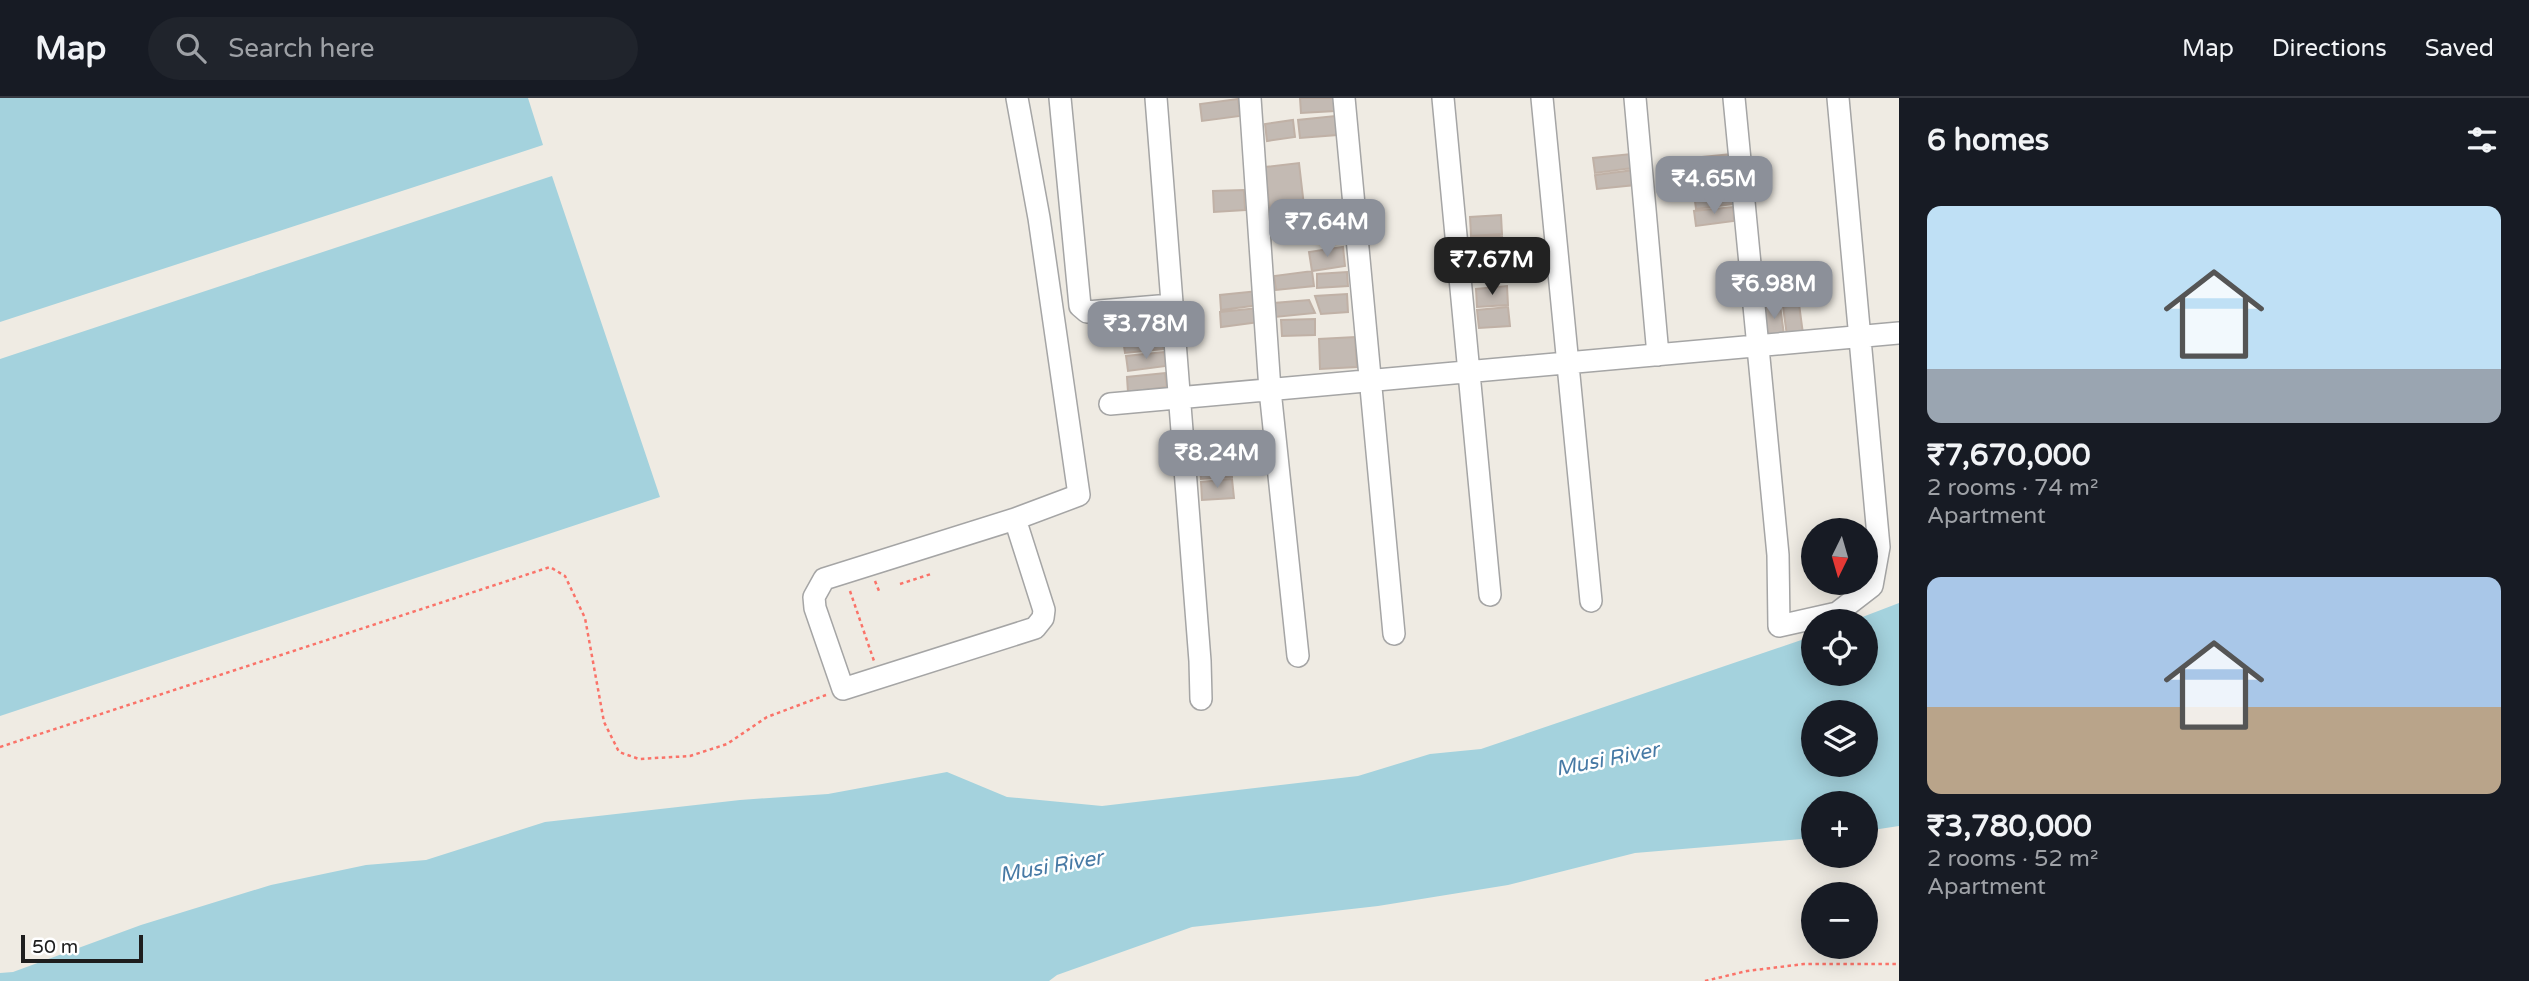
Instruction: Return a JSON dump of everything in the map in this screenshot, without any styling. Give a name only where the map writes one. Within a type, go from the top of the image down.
[{"type":"street","points":[[1015,519],[1044,610],[1041,623],[1035,628],[843,689],[815,608],[814,597],[824,579],[1015,519],[1079,495],[1038,218],[1017,98]]},
{"type":"street","points":[[1060,98],[1080,306],[1087,312],[1171,304]]},
{"type":"street","points":[[1156,98],[1201,699]]},
{"type":"street","points":[[1250,98],[1270,390],[1298,656]]},
{"type":"street","points":[[1344,98],[1394,634]]},
{"type":"street","points":[[1443,98],[1490,595]]},
{"type":"street","points":[[1542,98],[1591,601]]},
{"type":"street","points":[[1635,98],[1658,355]]},
{"type":"street","points":[[1734,98],[1778,555],[1779,626],[1838,613],[1872,586],[1879,547],[1838,98]]},
{"type":"street","points":[[1110,404],[1899,333]]},
{"type":"path","points":[[0,747],[550,567],[565,576],[584,618],[604,722],[619,752],[639,759],[690,756],[727,744],[767,717],[843,689]]},
{"type":"path","points":[[844,573],[880,677]]},
{"type":"path","points":[[900,584],[932,574]]},
{"type":"path","points":[[1705,981],[1747,971],[1804,964],[1899,964]]},
{"type":"water","points":[[0,98],[528,98],[543,145],[0,322]]},
{"type":"water","points":[[552,176],[660,497],[0,716],[0,359]]},
{"type":"water","name":"Musi River","points":[[1899,603],[1899,826],[1878,829],[1878,791],[1801,791],[1801,839],[1635,853],[1508,885],[1378,906],[1192,927],[1057,975],[1049,981],[0,981],[0,973],[13,972],[141,925],[271,885],[366,865],[426,860],[545,822],[740,800],[828,794],[947,772],[1007,797],[1102,806],[1358,776],[1430,754],[1481,749],[1801,640],[1801,686],[1878,686],[1878,611]]},
{"type":"building","points":[[1300,98],[1334,98],[1335,111],[1301,113]]},
{"type":"building","points":[[1238,99],[1240,116],[1202,121],[1200,104]]},
{"type":"building","points":[[1335,116],[1337,135],[1300,138],[1298,120]]},
{"type":"building","points":[[1293,120],[1295,137],[1267,141],[1265,124]]},
{"type":"building","points":[[1631,154],[1633,168],[1595,173],[1593,158]]},
{"type":"building","points":[[1731,154],[1733,168],[1695,173],[1693,158]]},
{"type":"building","points":[[1299,163],[1306,223],[1272,227],[1265,167]]},
{"type":"building","points":[[1634,170],[1635,185],[1597,189],[1595,175]]},
{"type":"building","points":[[1730,173],[1732,187],[1693,192],[1692,177]]},
{"type":"building","points":[[1244,190],[1245,210],[1214,212],[1213,191]]},
{"type":"building","points":[[1732,190],[1734,204],[1696,209],[1694,194]]},
{"type":"building","points":[[1308,205],[1343,205],[1344,222],[1313,222]]},
{"type":"building","points":[[1733,207],[1734,221],[1696,226],[1694,211]]},
{"type":"building","points":[[1501,215],[1502,234],[1471,236],[1470,217]]},
{"type":"building","points":[[1347,227],[1348,242],[1311,244],[1310,229]]},
{"type":"building","points":[[1502,236],[1504,255],[1473,257],[1471,238]]},
{"type":"building","points":[[1343,247],[1345,266],[1312,271],[1309,252]]},
{"type":"building","points":[[1312,271],[1314,286],[1276,290],[1274,276]]},
{"type":"building","points":[[1347,272],[1348,286],[1317,288],[1317,274]]},
{"type":"building","points":[[1507,286],[1508,305],[1477,307],[1476,289]]},
{"type":"building","points":[[1258,291],[1260,305],[1221,310],[1220,295]]},
{"type":"building","points":[[1347,294],[1348,312],[1321,314],[1315,296]]},
{"type":"building","points":[[1309,300],[1315,313],[1275,317],[1274,303]]},
{"type":"building","points":[[1799,304],[1803,334],[1787,336],[1783,306]]},
{"type":"building","points":[[1780,305],[1784,335],[1768,337],[1764,307]]},
{"type":"building","points":[[1508,307],[1510,326],[1479,328],[1477,310]]},
{"type":"building","points":[[1258,308],[1260,322],[1221,327],[1220,312]]},
{"type":"building","points":[[1161,317],[1163,332],[1125,336],[1123,321]]},
{"type":"building","points":[[1315,319],[1315,335],[1282,336],[1281,320]]},
{"type":"building","points":[[1162,334],[1163,349],[1125,353],[1123,339]]},
{"type":"building","points":[[1355,337],[1357,367],[1320,369],[1319,339]]},
{"type":"building","points":[[1164,352],[1166,366],[1128,371],[1126,356]]},
{"type":"building","points":[[1165,373],[1167,387],[1128,392],[1127,377]]},
{"type":"building","points":[[1231,458],[1232,477],[1201,479],[1199,461]]},
{"type":"building","points":[[1232,479],[1234,498],[1202,500],[1201,482]]}]
